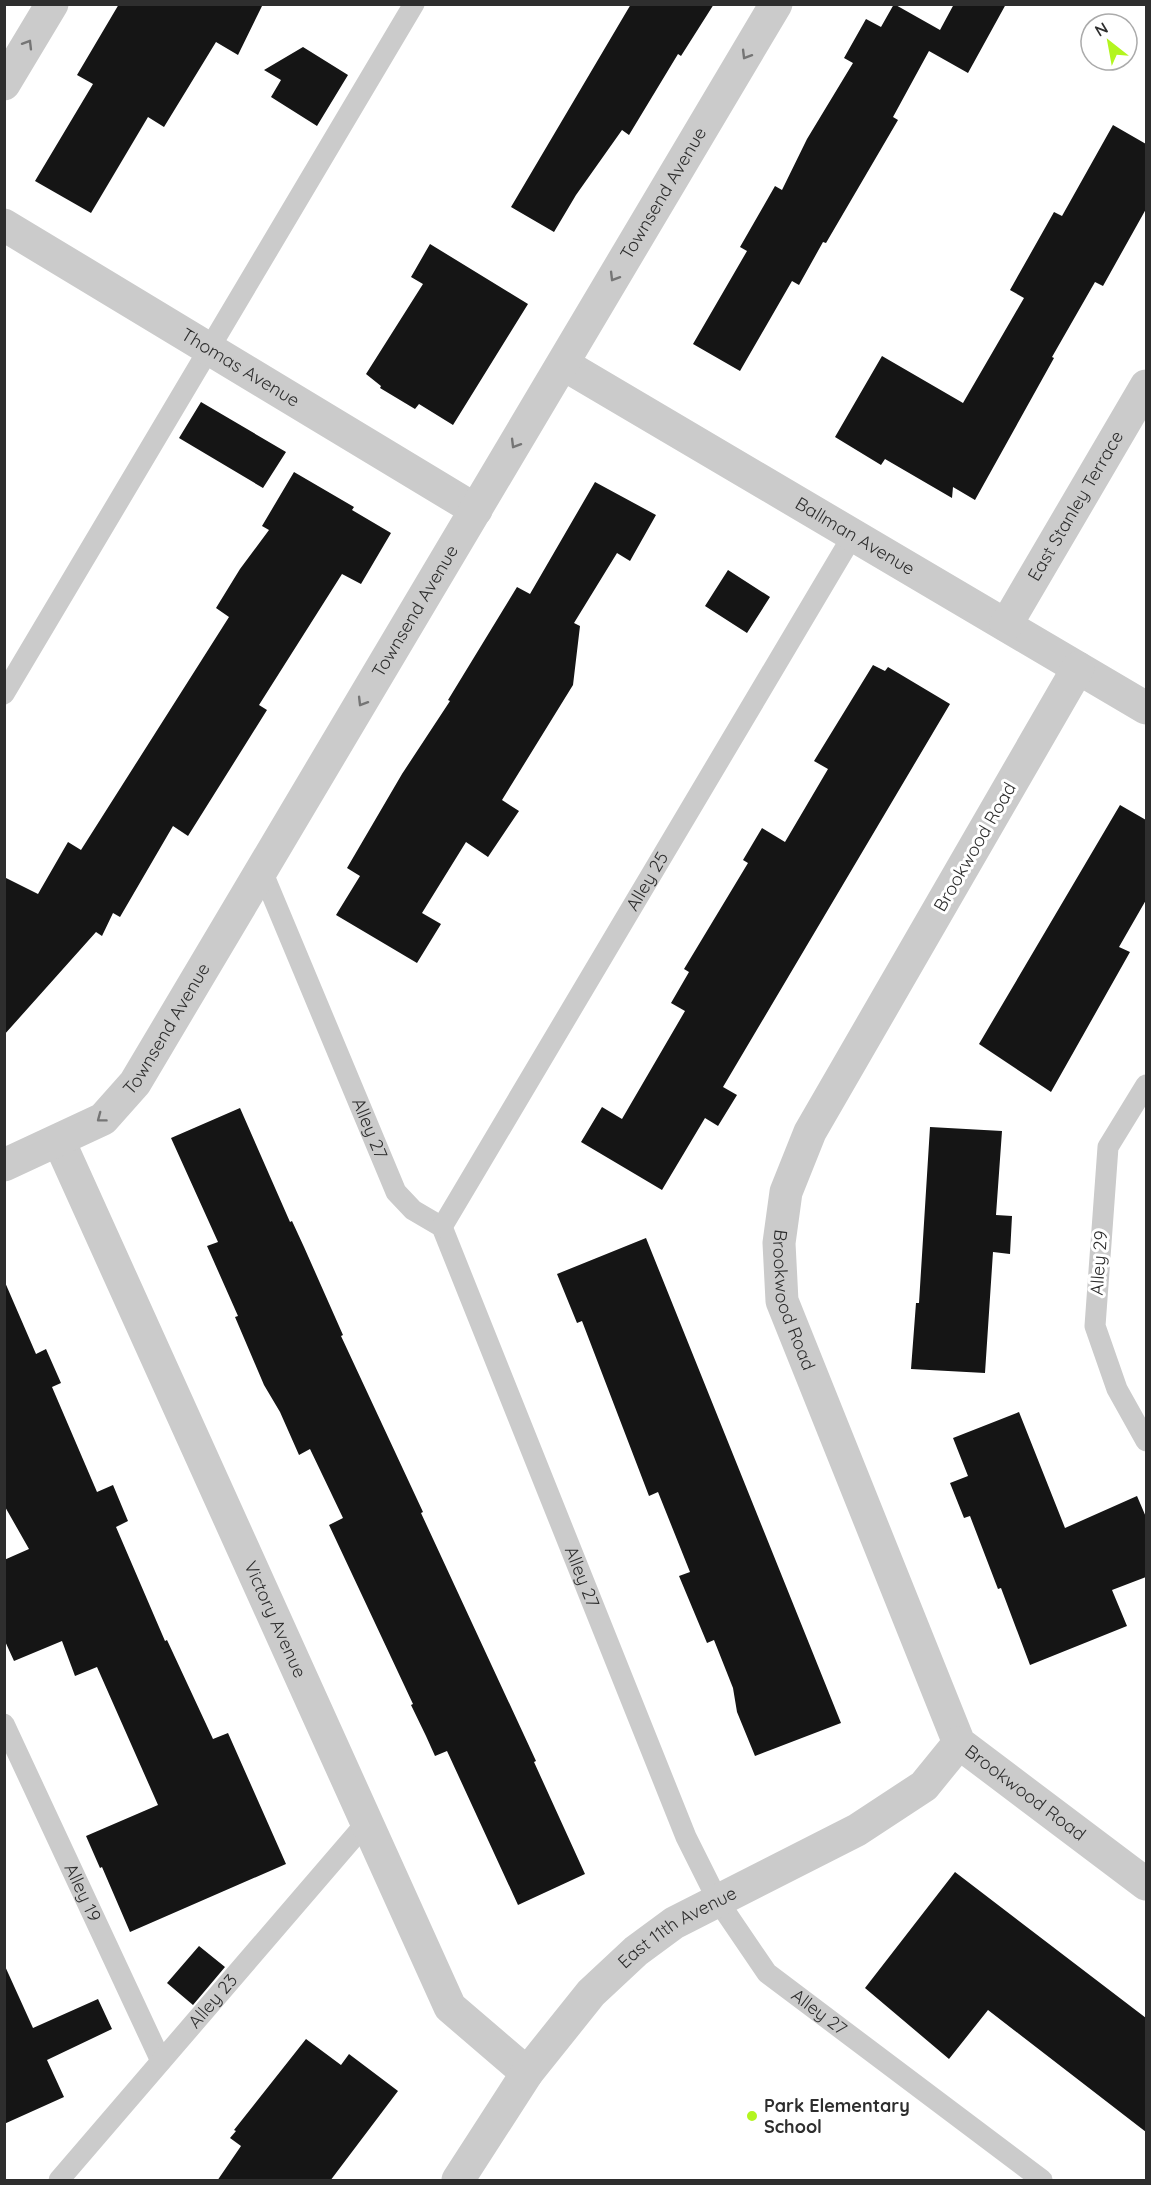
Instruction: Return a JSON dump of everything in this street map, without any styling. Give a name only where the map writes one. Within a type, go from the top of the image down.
[{"type":"street","points":[[4,84],[52,4]]},
{"type":"street","name":"Townsend Avenue","points":[[4,1165],[103,1119],[135,1083],[776,4]]},
{"type":"street","name":"Thomas Avenue","points":[[4,225],[476,510]]},
{"type":"street","name":"Ballman Avenue","points":[[563,364],[1146,708]]},
{"type":"street","name":"East Stanley Terrace","points":[[1006,625],[1146,386]]},
{"type":"street","name":"Brookwood Road","points":[[1078,668],[810,1132],[786,1192],[779,1243],[782,1301],[959,1743],[1146,1884]]},
{"type":"street","name":"Victory Avenue","points":[[59,1141],[450,2007],[527,2073]]},
{"type":"street","name":"East 11th Avenue","points":[[458,2181],[527,2073],[591,1994],[636,1951],[674,1923],[857,1830],[924,1786],[959,1743]]},
{"type":"lane","points":[[4,694],[414,4]]},
{"type":"lane","name":"Alley 25","points":[[442,1227],[852,535]]},
{"type":"lane","name":"Alley 27","points":[[262,871],[396,1192],[413,1210],[442,1227],[686,1837],[718,1901],[767,1973],[1042,2181]]},
{"type":"lane","name":"Alley 29","points":[[1146,1085],[1108,1148],[1095,1326],[1116,1389],[1146,1441]]},
{"type":"lane","name":"Alley 19","points":[[4,1724],[161,2061]]},
{"type":"lane","name":"Alley 23","points":[[59,2181],[366,1823]]},
{"type":"building","points":[[119,4],[263,4],[238,55],[216,42],[164,127],[148,117],[91,213],[35,181],[93,84],[77,75]]},
{"type":"building","points":[[631,4],[714,4],[681,56],[678,54],[629,135],[622,130],[576,195],[554,232],[511,207]]},
{"type":"building","points":[[894,4],[940,30],[954,4],[1006,4],[968,73],[929,51],[893,117],[898,120],[826,243],[823,242],[799,285],[792,281],[740,371],[693,344],[747,251],[740,247],[775,186],[782,190],[807,139],[853,63],[844,58],[866,19],[881,27]]},
{"type":"building","points":[[303,47],[348,75],[317,126],[271,97],[281,80],[264,70]]},
{"type":"building","points":[[1113,125],[1146,144],[1146,209],[1103,286],[1095,282],[975,500],[953,487],[952,498],[885,459],[881,465],[835,437],[882,356],[963,403],[1024,298],[1010,290],[1054,212],[1062,216]]},
{"type":"building","points":[[430,244],[528,304],[453,425],[419,404],[415,409],[380,388],[381,386],[366,374],[423,284],[411,277]]},
{"type":"building","points":[[201,402],[286,452],[263,488],[179,438]]},
{"type":"building","points":[[294,472],[354,507],[352,510],[391,533],[361,584],[342,574],[259,705],[267,710],[188,836],[173,826],[120,917],[113,913],[102,936],[96,932],[4,1035],[4,877],[38,894],[68,842],[81,850],[229,617],[216,608],[240,569],[269,530],[262,526]]},
{"type":"building","points":[[595,482],[656,515],[630,561],[617,553],[574,623],[580,626],[573,685],[502,800],[519,811],[488,857],[466,842],[422,913],[441,924],[417,963],[336,915],[360,876],[347,868],[517,587],[530,594]]},
{"type":"building","points":[[728,570],[770,597],[747,633],[705,606]]},
{"type":"building","points":[[873,665],[885,671],[888,667],[950,704],[723,1087],[737,1095],[718,1126],[705,1118],[662,1190],[581,1142],[602,1107],[622,1119],[685,1011],[671,1003],[689,972],[684,969],[748,863],[743,860],[762,828],[785,842],[828,769],[814,761]]},
{"type":"building","points":[[1120,805],[1146,820],[1146,900],[1119,947],[1130,952],[1051,1092],[979,1044]]},
{"type":"building","points":[[240,1108],[585,1874],[518,1905],[447,1751],[435,1756],[329,1525],[343,1518],[310,1449],[299,1455],[280,1412],[264,1385],[235,1317],[238,1316],[207,1246],[218,1242],[171,1138]]},
{"type":"building","points":[[930,1127],[1002,1131],[996,1215],[1012,1216],[1010,1254],[993,1252],[985,1373],[911,1369],[916,1303],[919,1303]]},
{"type":"building","points":[[646,1238],[841,1723],[755,1756],[737,1712],[733,1688],[714,1640],[707,1643],[679,1576],[690,1572],[658,1492],[649,1496],[582,1321],[577,1323],[557,1274]]},
{"type":"building","points":[[4,1280],[36,1354],[46,1349],[61,1383],[52,1387],[97,1492],[113,1485],[128,1521],[116,1527],[165,1641],[167,1640],[213,1739],[228,1733],[286,1864],[130,1932],[86,1836],[158,1805],[97,1667],[75,1676],[62,1641],[14,1661],[4,1639],[4,1560],[29,1549],[4,1505]]},
{"type":"building","points":[[1019,1412],[1065,1528],[1137,1496],[1146,1517],[1146,1577],[1112,1590],[1127,1626],[1030,1665],[1001,1588],[998,1589],[970,1516],[964,1518],[950,1483],[968,1476],[953,1438]]},
{"type":"building","points":[[955,1872],[1146,2018],[1146,2132],[988,2010],[949,2059],[865,1988]]},
{"type":"building","points":[[199,1946],[225,1967],[193,2005],[167,1983]]},
{"type":"building","points":[[4,1964],[33,2028],[98,1999],[112,2029],[47,2060],[64,2097],[4,2124]]},
{"type":"building","points":[[306,2039],[341,2065],[349,2054],[398,2091],[330,2181],[217,2181],[241,2146],[230,2138],[236,2131],[234,2130]]},
{"type":"place","name":"Park Elementary School","points":[[752,2116]]}]
